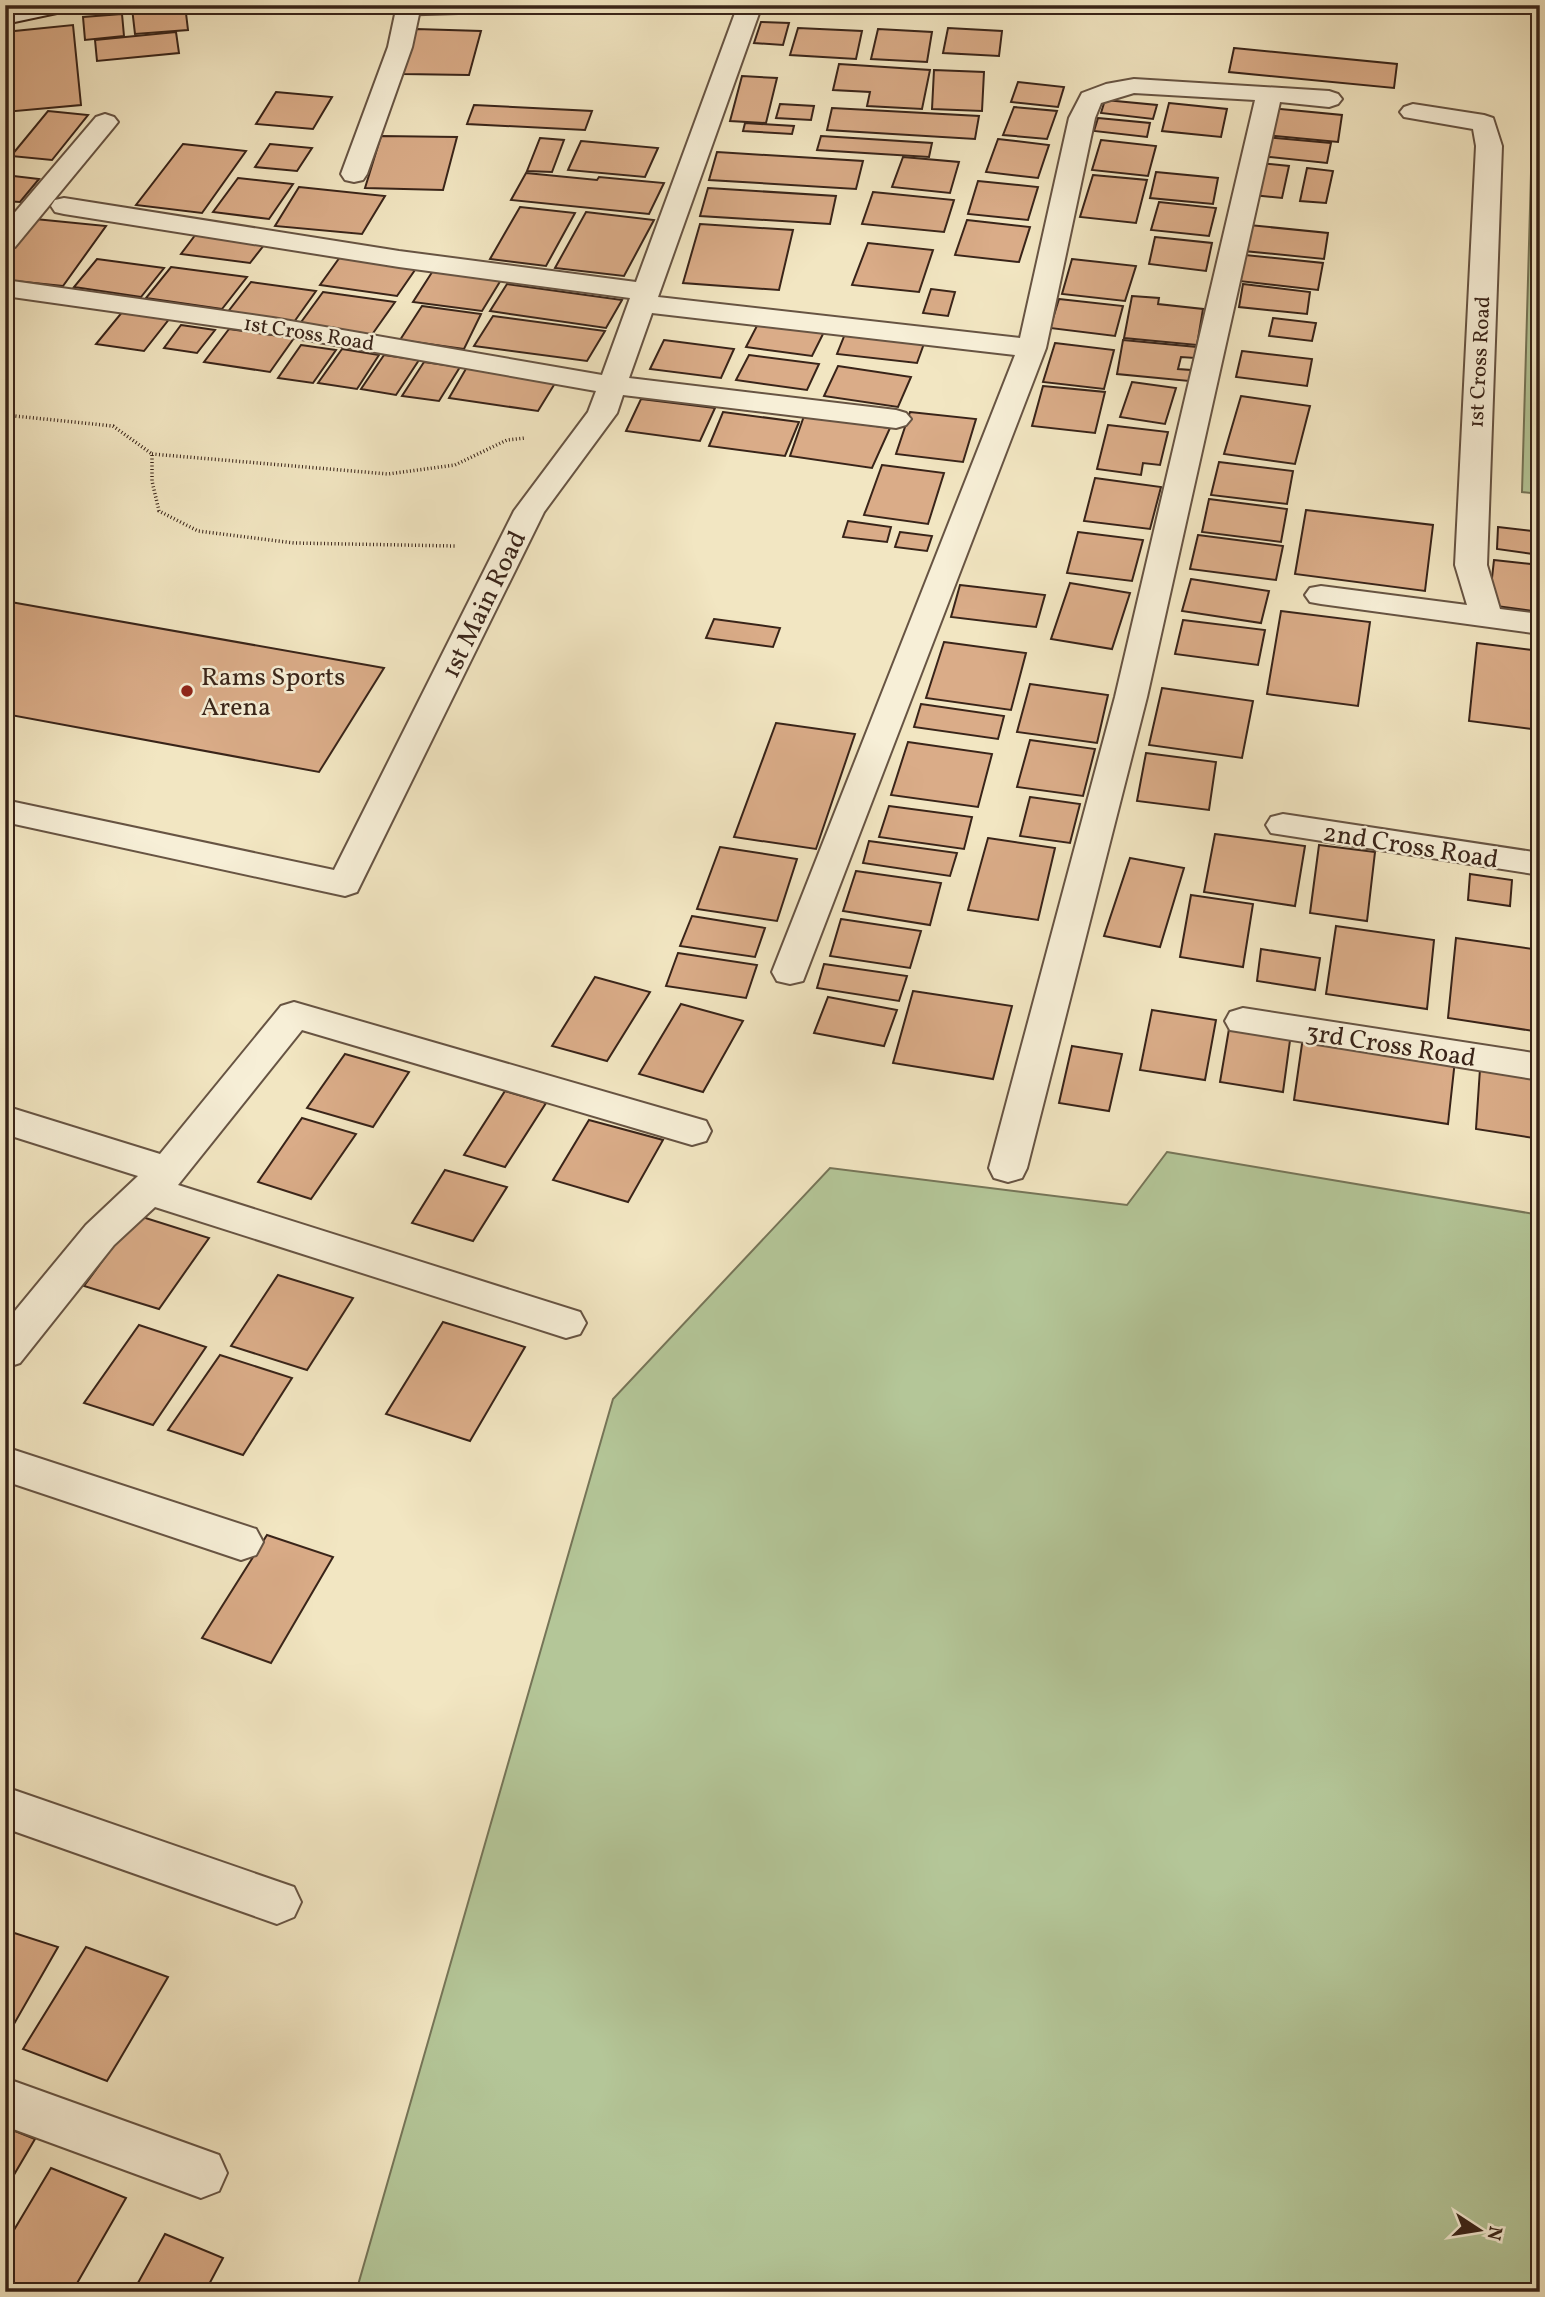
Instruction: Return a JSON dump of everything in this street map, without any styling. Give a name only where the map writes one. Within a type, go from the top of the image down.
[{"type":"street","points":[[5,17],[63,5]]},
{"type":"street","name":"1st Main Road","points":[[5,811],[345,884],[529,511],[602,413],[750,5]]},
{"type":"street","points":[[354,174],[400,47],[409,6]]},
{"type":"street","points":[[790,972],[1032,348],[1082,118],[1091,98],[1115,89],[1134,86],[1329,99]]},
{"type":"street","points":[[1008,1168],[1131,697],[1269,93]]},
{"type":"street","name":"1st Cross Road","points":[[1413,111],[1483,123],[1489,146],[1471,565],[1486,617]]},
{"type":"street","points":[[5,241],[105,122]]},
{"type":"street","points":[[64,206],[644,298],[1032,348]]},
{"type":"street","name":"1st Cross Road","points":[[5,288],[273,326],[612,385],[896,419]]},
{"type":"street","points":[[1321,595],[1540,624]]},
{"type":"street","name":"2nd Cross Road","points":[[1283,825],[1540,864]]},
{"type":"street","points":[[5,1352],[100,1235],[158,1180],[294,1015],[692,1131]]},
{"type":"street","name":"3rd Cross Road","points":[[1243,1021],[1540,1067]]},
{"type":"street","points":[[5,1120],[158,1180],[566,1323]]},
{"type":"street","points":[[5,1464],[241,1542]]},
{"type":"street","points":[[5,1807],[277,1902]]},
{"type":"street","points":[[5,2102],[201,2172]]},
{"type":"lane","points":[[409,6],[508,5]]},
{"type":"path","points":[[5,415],[113,426],[152,454],[388,474],[455,465],[507,440],[589,431]]},
{"type":"path","points":[[152,454],[152,481],[159,511],[198,531],[294,543],[512,547]]},
{"type":"green space","points":[[1536,109],[1540,110],[1540,494],[1522,492],[1531,173]]},
{"type":"green space","points":[[1167,1152],[1540,1215],[1540,2292],[356,2292],[613,1399],[830,1168],[1127,1205]]},
{"type":"building","points":[[185,5],[188,30],[135,34],[132,8]]},
{"type":"building","points":[[122,14],[124,36],[85,40],[83,17]]},
{"type":"building","points":[[761,22],[789,23],[783,45],[754,43]]},
{"type":"building","points":[[73,25],[81,105],[5,112],[5,32]]},
{"type":"building","points":[[798,28],[862,31],[856,59],[790,55]]},
{"type":"building","points":[[948,28],[1002,31],[999,56],[943,53]]},
{"type":"building","points":[[416,29],[481,31],[469,75],[403,74]]},
{"type":"building","points":[[878,29],[932,32],[927,62],[871,59]]},
{"type":"building","points":[[176,32],[179,53],[97,61],[95,40]]},
{"type":"building","points":[[1234,48],[1397,64],[1394,88],[1229,72]]},
{"type":"building","points":[[839,64],[930,70],[922,109],[867,106],[870,92],[833,90]]},
{"type":"building","points":[[934,70],[984,72],[982,111],[932,109]]},
{"type":"building","points":[[742,76],[777,78],[766,123],[730,121]]},
{"type":"building","points":[[1018,82],[1064,87],[1058,107],[1011,102]]},
{"type":"building","points":[[276,92],[332,97],[313,129],[256,124]]},
{"type":"building","points":[[1105,100],[1157,105],[1153,119],[1101,113]]},
{"type":"building","points":[[1169,103],[1227,109],[1221,137],[1162,131]]},
{"type":"building","points":[[780,104],[814,106],[811,120],[776,118]]},
{"type":"building","points":[[474,105],[592,111],[585,130],[467,124]]},
{"type":"building","points":[[1014,107],[1057,111],[1047,139],[1003,135]]},
{"type":"building","points":[[832,108],[979,116],[975,139],[827,130]]},
{"type":"building","points":[[1269,108],[1342,115],[1338,142],[1264,135]]},
{"type":"building","points":[[48,111],[88,115],[52,160],[11,156]]},
{"type":"building","points":[[1098,118],[1150,123],[1147,137],[1094,131]]},
{"type":"building","points":[[745,123],[794,126],[792,134],[743,131]]},
{"type":"building","points":[[381,136],[457,137],[443,190],[365,188]]},
{"type":"building","points":[[821,136],[932,143],[929,157],[817,150]]},
{"type":"building","points":[[1263,137],[1331,143],[1327,163],[1260,156]]},
{"type":"building","points":[[540,138],[564,140],[552,172],[527,171]]},
{"type":"building","points":[[998,139],[1049,145],[1038,178],[986,172]]},
{"type":"building","points":[[1101,140],[1156,146],[1148,176],[1092,170]]},
{"type":"building","points":[[581,141],[658,148],[645,177],[568,170]]},
{"type":"building","points":[[183,144],[246,151],[202,213],[136,205]]},
{"type":"building","points":[[270,144],[312,148],[297,171],[255,167]]},
{"type":"building","points":[[717,152],[863,161],[856,189],[709,180]]},
{"type":"building","points":[[903,157],[959,162],[950,193],[892,187]]},
{"type":"building","points":[[1260,163],[1289,166],[1282,198],[1253,195]]},
{"type":"building","points":[[1307,168],[1333,171],[1326,203],[1300,201]]},
{"type":"building","points":[[1156,172],[1218,178],[1213,204],[1150,198]]},
{"type":"building","points":[[526,173],[664,183],[649,214],[511,200]]},
{"type":"building","points":[[5,175],[39,179],[20,202],[5,201]]},
{"type":"building","points":[[1093,175],[1147,180],[1136,223],[1080,217]]},
{"type":"building","points":[[238,178],[293,184],[269,219],[213,212]]},
{"type":"building","points":[[978,181],[1038,187],[1028,220],[968,214]]},
{"type":"building","points":[[299,187],[385,196],[362,234],[275,226]]},
{"type":"building","points":[[708,188],[836,196],[830,224],[700,216]]},
{"type":"building","points":[[873,192],[954,200],[944,232],[862,224]]},
{"type":"building","points":[[1159,202],[1216,208],[1209,236],[1151,230]]},
{"type":"building","points":[[520,207],[575,213],[546,266],[490,259]]},
{"type":"building","points":[[586,212],[654,220],[624,276],[555,268]]},
{"type":"building","points":[[35,219],[106,226],[63,286],[5,280],[5,258]]},
{"type":"building","points":[[967,220],[1030,227],[1019,262],[955,255]]},
{"type":"building","points":[[700,224],[793,230],[779,290],[683,283]]},
{"type":"building","points":[[1249,225],[1328,233],[1324,259],[1244,251]]},
{"type":"building","points":[[199,230],[268,240],[250,263],[181,254]]},
{"type":"building","points":[[1155,237],[1212,243],[1206,271],[1149,264]]},
{"type":"building","points":[[868,243],[933,250],[919,292],[852,285]]},
{"type":"building","points":[[1245,255],[1323,263],[1318,290],[1239,281]]},
{"type":"building","points":[[340,257],[417,267],[397,296],[320,285]]},
{"type":"building","points":[[97,259],[164,268],[141,297],[74,287]]},
{"type":"building","points":[[1072,259],[1136,266],[1125,301],[1062,294]]},
{"type":"building","points":[[436,266],[504,275],[482,311],[413,302]]},
{"type":"building","points":[[171,267],[247,277],[222,309],[146,298]]},
{"type":"building","points":[[251,282],[316,291],[294,322],[227,313]]},
{"type":"building","points":[[507,284],[622,300],[606,328],[490,311]]},
{"type":"building","points":[[1243,284],[1310,292],[1307,314],[1239,307]]},
{"type":"building","points":[[931,289],[955,292],[948,316],[923,313]]},
{"type":"building","points":[[323,292],[395,302],[371,336],[299,325]]},
{"type":"building","points":[[1132,296],[1159,298],[1158,304],[1203,309],[1197,345],[1124,338]]},
{"type":"building","points":[[1059,299],[1123,306],[1115,336],[1050,328]]},
{"type":"building","points":[[422,306],[481,314],[464,349],[400,340]]},
{"type":"building","points":[[123,311],[170,318],[144,351],[96,344]]},
{"type":"building","points":[[493,316],[605,331],[587,361],[474,346]]},
{"type":"building","points":[[1273,318],[1316,323],[1312,341],[1269,336]]},
{"type":"building","points":[[760,320],[825,330],[812,356],[746,347]]},
{"type":"building","points":[[181,325],[215,330],[197,353],[164,348]]},
{"type":"building","points":[[229,329],[294,338],[270,372],[204,362]]},
{"type":"building","points":[[847,329],[926,338],[917,363],[837,354]]},
{"type":"building","points":[[664,340],[734,349],[721,378],[650,369]]},
{"type":"building","points":[[1123,340],[1197,347],[1195,358],[1181,357],[1178,369],[1191,370],[1189,381],[1117,374]]},
{"type":"building","points":[[1055,343],[1114,350],[1104,389],[1043,382]]},
{"type":"building","points":[[301,345],[336,350],[313,383],[278,378]]},
{"type":"building","points":[[342,349],[379,355],[357,389],[318,383]]},
{"type":"building","points":[[1242,351],[1312,359],[1307,386],[1236,377]]},
{"type":"building","points":[[384,355],[419,360],[396,395],[361,389]]},
{"type":"building","points":[[749,355],[819,364],[807,390],[736,380]]},
{"type":"building","points":[[424,362],[460,367],[439,401],[402,396]]},
{"type":"building","points":[[838,366],[911,377],[898,407],[824,396]]},
{"type":"building","points":[[467,367],[557,380],[538,411],[449,398]]},
{"type":"building","points":[[1132,382],[1176,388],[1165,424],[1120,417]]},
{"type":"building","points":[[1043,386],[1105,392],[1095,433],[1032,426]]},
{"type":"building","points":[[1241,396],[1310,406],[1295,464],[1224,454]]},
{"type":"building","points":[[641,399],[715,408],[700,441],[626,431]]},
{"type":"building","points":[[723,412],[799,422],[785,456],[709,446]]},
{"type":"building","points":[[910,412],[976,419],[963,462],[896,454]]},
{"type":"building","points":[[804,416],[890,428],[872,468],[790,456]]},
{"type":"building","points":[[1108,425],[1168,432],[1160,465],[1143,463],[1141,475],[1097,469]]},
{"type":"building","points":[[1219,462],[1293,471],[1287,504],[1211,495]]},
{"type":"building","points":[[882,465],[944,473],[928,524],[864,515]]},
{"type":"building","points":[[1095,478],[1161,487],[1150,529],[1084,521]]},
{"type":"building","points":[[1209,499],[1287,509],[1281,542],[1202,532]]},
{"type":"building","points":[[1306,510],[1433,525],[1425,591],[1295,574]]},
{"type":"building","points":[[848,521],[891,527],[887,542],[843,537]]},
{"type":"building","points":[[1498,527],[1540,532],[1540,555],[1497,549]]},
{"type":"building","points":[[900,532],[932,536],[927,551],[895,547]]},
{"type":"building","points":[[1078,532],[1143,540],[1132,581],[1067,573]]},
{"type":"building","points":[[1198,535],[1283,546],[1276,580],[1190,569]]},
{"type":"building","points":[[1494,560],[1540,565],[1540,612],[1489,605]]},
{"type":"building","points":[[1191,579],[1269,591],[1261,623],[1182,611]]},
{"type":"building","points":[[1070,583],[1130,593],[1112,649],[1051,639]]},
{"type":"building","points":[[960,585],[1045,595],[1036,627],[951,617]]},
{"type":"building","name":"Rams Sports Arena","points":[[5,601],[384,668],[319,772],[5,714]]},
{"type":"building","points":[[1281,611],[1370,622],[1358,706],[1267,694]]},
{"type":"building","points":[[714,619],[780,628],[773,647],[706,638]]},
{"type":"building","points":[[1183,620],[1265,630],[1258,665],[1175,654]]},
{"type":"building","points":[[944,642],[1026,653],[1011,710],[926,698]]},
{"type":"building","points":[[1477,643],[1540,651],[1540,730],[1469,721]]},
{"type":"building","points":[[1030,684],[1108,695],[1097,743],[1017,732]]},
{"type":"building","points":[[1162,688],[1253,701],[1242,758],[1149,745]]},
{"type":"building","points":[[921,704],[1004,716],[998,739],[914,727]]},
{"type":"building","points":[[776,723],[855,734],[816,849],[734,837]]},
{"type":"building","points":[[1030,740],[1095,749],[1083,796],[1017,787]]},
{"type":"building","points":[[908,742],[992,754],[978,807],[891,795]]},
{"type":"building","points":[[1146,753],[1216,762],[1209,810],[1137,801]]},
{"type":"building","points":[[1030,797],[1080,804],[1070,843],[1020,836]]},
{"type":"building","points":[[889,806],[972,817],[964,849],[879,837]]},
{"type":"building","points":[[1215,834],[1305,846],[1295,906],[1204,892]]},
{"type":"building","points":[[988,838],[1055,848],[1038,920],[968,910]]},
{"type":"building","points":[[869,841],[957,853],[950,876],[863,863]]},
{"type":"building","points":[[1319,845],[1375,852],[1367,921],[1310,913]]},
{"type":"building","points":[[720,847],[797,859],[777,921],[697,909]]},
{"type":"building","points":[[1130,858],[1184,868],[1160,947],[1104,936]]},
{"type":"building","points":[[856,871],[941,883],[930,925],[843,911]]},
{"type":"building","points":[[1470,874],[1512,880],[1510,906],[1468,900]]},
{"type":"building","points":[[1191,895],[1253,904],[1243,967],[1180,957]]},
{"type":"building","points":[[692,916],[765,928],[755,957],[680,946]]},
{"type":"building","points":[[841,919],[921,931],[910,968],[830,956]]},
{"type":"building","points":[[1336,926],[1434,940],[1427,1009],[1326,994]]},
{"type":"building","points":[[1456,938],[1540,950],[1540,1032],[1448,1018]]},
{"type":"building","points":[[1261,949],[1320,958],[1315,990],[1257,981]]},
{"type":"building","points":[[678,953],[757,965],[746,998],[666,986]]},
{"type":"building","points":[[824,964],[907,976],[899,1001],[817,988]]},
{"type":"building","points":[[595,977],[650,992],[607,1061],[552,1046]]},
{"type":"building","points":[[913,991],[1012,1006],[993,1079],[893,1063]]},
{"type":"building","points":[[828,997],[897,1010],[884,1046],[814,1033]]},
{"type":"building","points":[[681,1004],[743,1021],[703,1092],[639,1074]]},
{"type":"building","points":[[1152,1010],[1216,1020],[1205,1080],[1140,1070]]},
{"type":"building","points":[[1230,1023],[1291,1033],[1283,1092],[1220,1082]]},
{"type":"building","points":[[1303,1037],[1455,1060],[1448,1124],[1294,1100]]},
{"type":"building","points":[[1072,1046],[1122,1054],[1109,1111],[1059,1103]]},
{"type":"building","points":[[345,1054],[409,1072],[373,1127],[307,1108]]},
{"type":"building","points":[[1480,1069],[1540,1078],[1540,1139],[1476,1129]]},
{"type":"building","points":[[505,1091],[546,1103],[505,1167],[464,1155]]},
{"type":"building","points":[[302,1118],[356,1134],[311,1199],[258,1182]]},
{"type":"building","points":[[589,1120],[663,1140],[628,1202],[553,1180]]},
{"type":"building","points":[[445,1170],[507,1187],[473,1241],[412,1223]]},
{"type":"building","points":[[136,1215],[209,1238],[159,1309],[84,1286]]},
{"type":"building","points":[[278,1275],[353,1298],[307,1370],[231,1346]]},
{"type":"building","points":[[443,1322],[525,1347],[470,1441],[386,1414]]},
{"type":"building","points":[[139,1325],[206,1347],[153,1425],[84,1403]]},
{"type":"building","points":[[220,1355],[292,1378],[243,1455],[168,1430]]},
{"type":"building","points":[[267,1535],[333,1557],[271,1663],[202,1638]]},
{"type":"building","points":[[5,1930],[58,1947],[10,2031],[5,2030]]},
{"type":"building","points":[[86,1947],[168,1977],[107,2081],[23,2049]]},
{"type":"building","points":[[5,2127],[35,2139],[5,2190]]},
{"type":"building","points":[[51,2168],[126,2198],[72,2292],[5,2292],[5,2245]]},
{"type":"building","points":[[165,2234],[223,2258],[205,2292],[133,2292]]},
{"type":"place","name":"Rams Sports Arena","points":[[187,691]]}]
